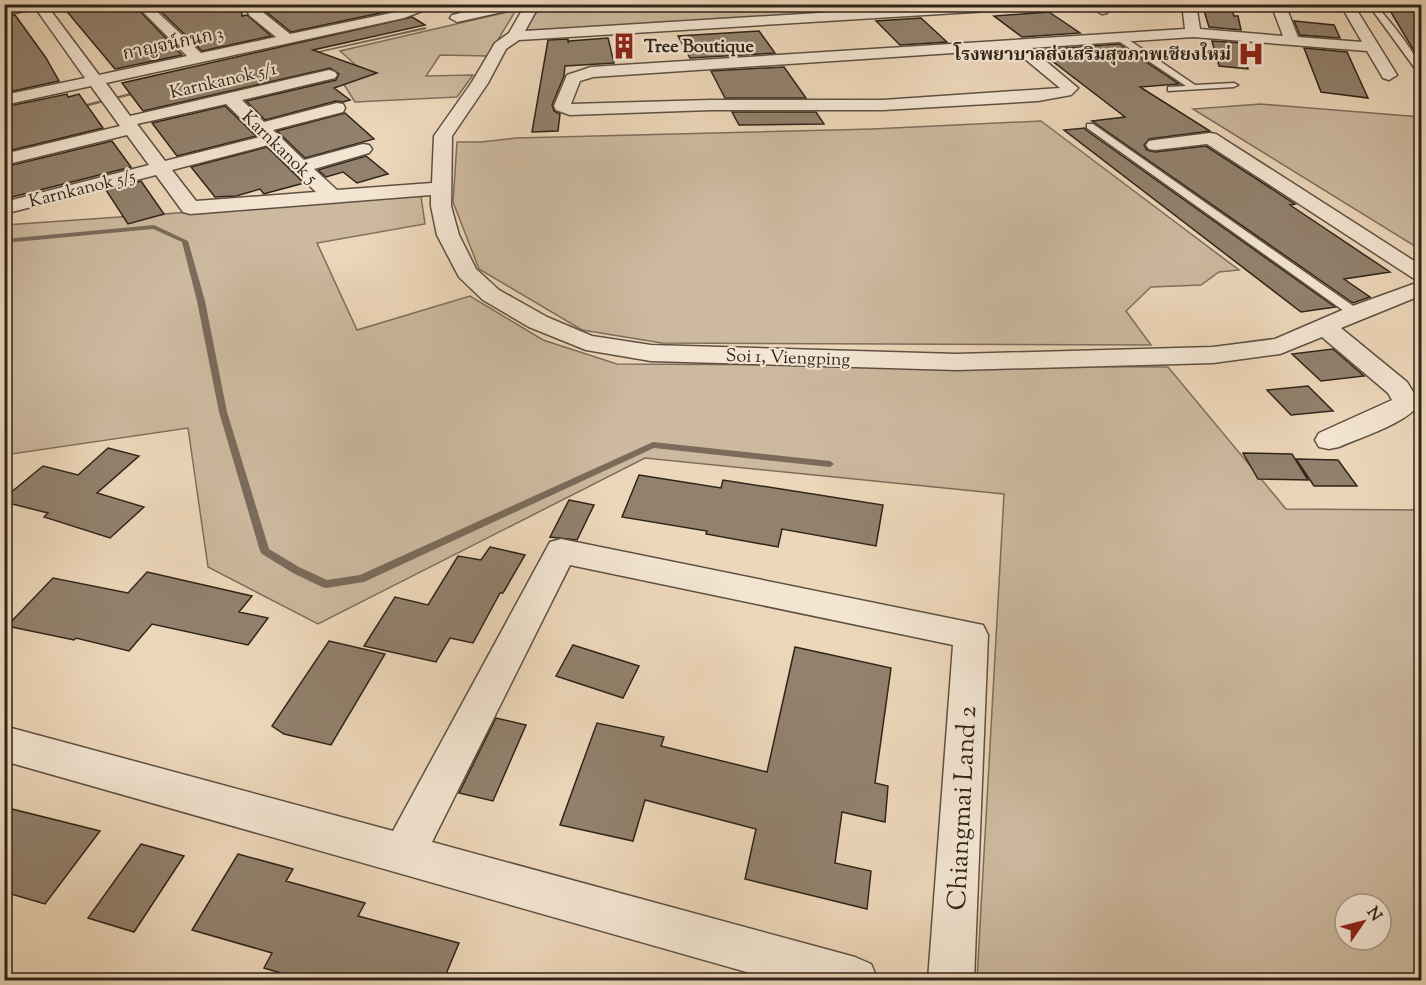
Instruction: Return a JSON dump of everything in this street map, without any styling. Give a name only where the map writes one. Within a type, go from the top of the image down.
[{"type":"street","points":[[141,4],[198,58]]},
{"type":"street","name":"กาญจน์กนก 3","points":[[4,100],[373,21],[434,4]]},
{"type":"street","points":[[457,18],[527,5],[581,4]]},
{"type":"street","points":[[515,36],[866,10],[1039,4]]},
{"type":"street","points":[[1190,4],[1193,33]]},
{"type":"street","points":[[1278,4],[1292,40]]},
{"type":"street","points":[[1346,4],[1389,75]]},
{"type":"street","points":[[4,11],[41,5],[190,208],[441,188]]},
{"type":"street","name":"Soi 1, Viengping","points":[[527,5],[515,36],[500,46],[480,83],[443,136],[441,206],[448,235],[467,272],[491,295],[538,322],[586,343],[651,353],[957,362],[1213,355],[1280,346],[1355,313],[1422,288]]},
{"type":"street","points":[[356,10],[373,21]]},
{"type":"street","points":[[255,13],[287,39]]},
{"type":"street","points":[[1017,45],[1071,88],[1059,94],[882,105],[767,105],[570,110],[562,106],[573,78],[591,72],[1193,33],[1372,47]]},
{"type":"street","points":[[802,60],[832,104]]},
{"type":"street","points":[[742,63],[767,105]]},
{"type":"street","name":"Karnkanok 5/1","points":[[4,160],[120,114],[230,98],[329,75]]},
{"type":"street","name":"Karnkanok 5","points":[[230,98],[330,196]]},
{"type":"street","name":"Karnkanok 5/5","points":[[4,208],[159,168],[266,134],[337,108]]},
{"type":"street","points":[[1155,145],[1210,138],[1422,276]]},
{"type":"street","points":[[300,167],[363,149]]},
{"type":"street","points":[[1324,326],[1398,388],[1407,402],[1389,414],[1329,440]]},
{"type":"street","name":"Chiangmai Land 2","points":[[404,854],[561,551],[971,635],[951,981]]},
{"type":"street","points":[[4,743],[855,981]]},
{"type":"lane","points":[[1371,4],[1390,27],[1422,76]]},
{"type":"lane","points":[[1120,38],[1193,87]]},
{"type":"lane","points":[[1171,89],[1234,85]]},
{"type":"lane","points":[[1090,126],[1355,313]]},
{"type":"shaded area","points":[[856,4],[864,14],[524,33],[521,29],[540,9],[617,5]]},
{"type":"shaded area","points":[[516,10],[488,56],[440,55],[426,76],[473,75],[457,97],[355,102],[341,80],[366,74],[340,51]]},
{"type":"shaded area","points":[[1261,104],[1421,117],[1421,250],[1193,109]]},
{"type":"shaded area","points":[[1041,121],[1239,270],[1219,272],[1201,285],[1151,287],[1126,311],[1151,345],[662,343],[582,330],[479,269],[453,202],[457,142],[516,138],[872,129]]},
{"type":"shaded area","points":[[421,196],[425,224],[317,243],[357,330],[470,296],[543,340],[617,364],[1168,367],[1286,509],[1421,510],[1421,980],[977,980],[1004,494],[645,458],[318,624],[208,567],[188,428],[5,455],[5,225]]},
{"type":"building","points":[[84,4],[133,4],[182,55],[115,69],[64,8]]},
{"type":"building","points":[[153,4],[241,4],[242,16],[247,15],[271,36],[202,51]]},
{"type":"building","points":[[301,4],[392,4],[399,9],[291,32],[265,11]]},
{"type":"building","points":[[1202,4],[1230,4],[1234,16],[1238,16],[1241,30],[1209,27]]},
{"type":"building","points":[[1386,4],[1422,4],[1422,66],[1413,49]]},
{"type":"building","points":[[1049,12],[1080,33],[1022,37],[994,16]]},
{"type":"building","points":[[15,15],[46,58],[59,81],[4,93],[4,17]]},
{"type":"building","points":[[412,17],[425,25],[313,50],[377,73],[334,88],[350,100],[336,101],[265,120],[246,101],[336,80],[339,74],[330,68],[143,111],[122,83]]},
{"type":"building","points":[[921,18],[947,42],[900,45],[876,21]]},
{"type":"building","points":[[1294,21],[1334,25],[1340,38],[1300,35]]},
{"type":"building","points":[[759,31],[775,53],[690,58],[678,36]]},
{"type":"building","points":[[608,38],[614,63],[565,66],[564,76],[552,105],[554,111],[560,114],[558,131],[532,132],[548,40],[568,39],[568,43],[569,41]]},
{"type":"building","points":[[1212,41],[1243,43],[1248,69],[1219,66]]},
{"type":"building","points":[[1119,44],[1179,84],[1140,87],[1210,131],[1149,139],[1144,145],[1147,150],[1155,152],[1206,146],[1295,204],[1290,205],[1390,272],[1344,279],[1370,297],[1353,303],[1092,121],[1125,117],[1038,50]]},
{"type":"building","points":[[1304,48],[1347,52],[1368,98],[1321,92]]},
{"type":"building","points":[[784,67],[806,98],[725,98],[711,71]]},
{"type":"building","points":[[67,94],[68,97],[79,94],[103,128],[4,152],[4,107]]},
{"type":"building","points":[[225,106],[256,136],[177,156],[152,123]]},
{"type":"building","points":[[732,112],[816,112],[824,124],[739,125]]},
{"type":"building","points":[[345,113],[374,139],[305,158],[277,131]]},
{"type":"building","points":[[1085,128],[1335,307],[1301,312],[1064,130]]},
{"type":"building","points":[[112,141],[131,167],[4,199],[4,167]]},
{"type":"building","points":[[267,147],[304,183],[264,194],[260,189],[236,196],[215,197],[191,167]]},
{"type":"building","points":[[366,156],[388,174],[357,183],[343,172],[326,177],[318,170]]},
{"type":"building","points":[[141,181],[164,214],[128,224],[106,190]]},
{"type":"building","points":[[1333,349],[1364,376],[1321,381],[1292,354]]},
{"type":"building","points":[[1308,386],[1333,411],[1291,415],[1267,390]]},
{"type":"building","points":[[108,448],[139,456],[97,493],[144,507],[110,538],[44,517],[48,513],[4,502],[4,498],[43,466],[78,475]]},
{"type":"building","points":[[1243,453],[1292,454],[1308,480],[1258,479]]},
{"type":"building","points":[[1296,459],[1338,460],[1357,486],[1314,486]]},
{"type":"building","points":[[639,475],[721,488],[723,480],[883,505],[876,546],[782,529],[778,547],[706,534],[707,531],[622,517]]},
{"type":"building","points":[[569,500],[594,505],[577,540],[550,537]]},
{"type":"building","points":[[490,547],[525,555],[503,593],[500,593],[473,643],[450,638],[436,662],[364,646],[395,597],[428,605],[458,556],[481,560]]},
{"type":"building","points":[[147,572],[252,596],[239,612],[268,618],[248,645],[152,624],[129,651],[76,638],[74,640],[7,626],[53,578],[128,593]]},
{"type":"building","points":[[329,641],[385,654],[331,745],[284,734],[272,726]]},
{"type":"building","points":[[573,645],[639,666],[623,698],[556,676]]},
{"type":"building","points":[[795,647],[891,668],[875,783],[888,786],[885,822],[842,812],[835,863],[871,871],[867,909],[745,879],[756,829],[645,800],[633,841],[560,825],[597,723],[664,737],[661,746],[767,772]]},
{"type":"building","points":[[496,718],[526,725],[493,801],[459,793]]},
{"type":"building","points":[[4,807],[100,831],[45,904],[4,892]]},
{"type":"building","points":[[141,844],[184,856],[134,932],[88,918]]},
{"type":"building","points":[[238,854],[293,869],[286,881],[365,903],[358,916],[459,943],[443,981],[307,981],[264,968],[272,953],[192,930]]},
{"type":"waterway","points":[[308,54],[425,28]]},
{"type":"waterway","points":[[77,107],[142,91]]},
{"type":"waterway","points":[[4,241],[154,227],[185,241],[201,301],[223,412],[265,551],[296,570],[326,584],[361,579],[653,445],[830,464]]},
{"type":"place","name":"Tree Boutique","points":[[624,46]]},
{"type":"place","name":"โรงพยาบาลส่งเสริมสุขภาพเชียงใหม่","points":[[1251,54]]}]
